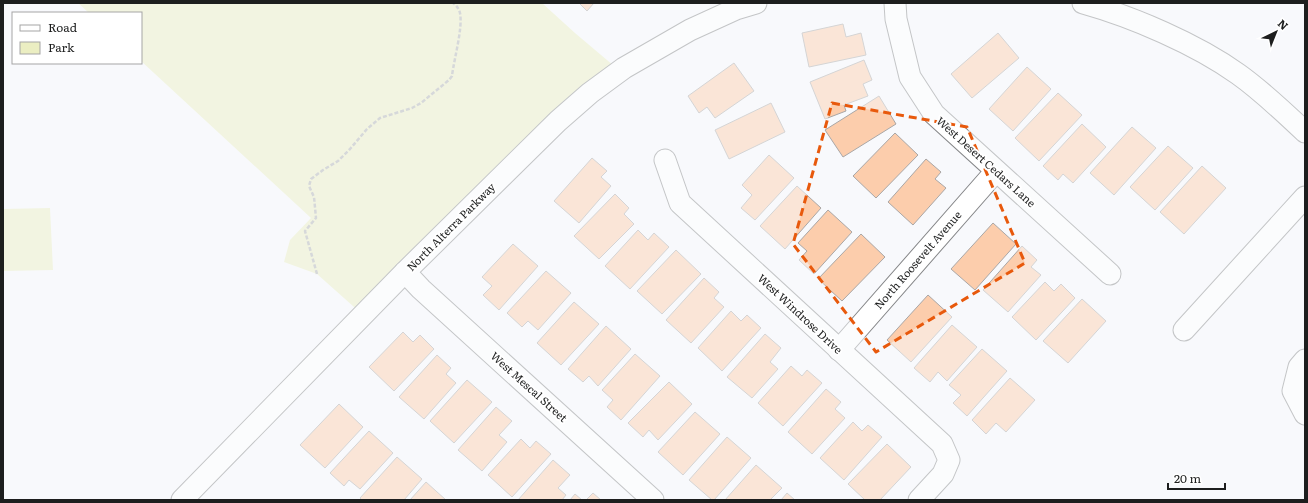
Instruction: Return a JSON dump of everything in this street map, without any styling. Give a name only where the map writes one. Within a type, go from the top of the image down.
[{"type":"street","name":"North Alterra Parkway","points":[[182,500],[405,272],[558,121],[590,93],[624,68],[690,30],[715,10],[736,9],[756,3]]},
{"type":"street","name":"West Desert Cedars Lane","points":[[895,3],[896,19],[910,77],[934,114],[1110,274]]},
{"type":"street","points":[[1087,4],[1145,25],[1194,47],[1238,74],[1305,132]]},
{"type":"street","name":"West Windrose Drive","points":[[665,160],[680,203],[942,444],[949,460],[943,474],[919,500]]},
{"type":"street","name":"North Roosevelt Avenue","points":[[840,350],[996,171]]},
{"type":"street","points":[[1184,330],[1305,197]]},
{"type":"street","name":"West Mescal Street","points":[[405,272],[654,500]]},
{"type":"street","points":[[1305,360],[1299,367],[1293,391],[1305,414]]},
{"type":"path","points":[[317,274],[305,232],[316,218],[314,197],[310,186],[311,179],[338,161],[367,129],[380,118],[417,106],[450,80],[452,76],[460,24],[460,13],[458,7],[453,3]]},
{"type":"highlighted area","points":[[832,103],[967,127],[1025,263],[876,352],[793,244]]},
{"type":"green space","points":[[78,3],[542,3],[620,71],[363,315],[317,274],[284,262],[290,240],[311,218],[142,62],[142,12],[88,12]]},
{"type":"green space","points":[[50,208],[53,270],[3,271],[3,209]]},
{"type":"building","points":[[579,3],[594,3],[587,11]]},
{"type":"building","points":[[843,24],[846,37],[861,33],[866,55],[809,67],[802,33]]},
{"type":"building","points":[[998,33],[1019,58],[972,98],[951,74]]},
{"type":"building","points":[[864,60],[872,80],[863,84],[868,96],[844,105],[846,111],[825,119],[810,82]]},
{"type":"building","points":[[734,63],[754,91],[715,118],[707,107],[699,113],[688,96]]},
{"type":"building","points":[[1027,67],[1051,89],[1013,131],[989,109]]},
{"type":"building","points":[[1058,93],[1082,115],[1039,161],[1015,138]]},
{"type":"building","points":[[879,96],[896,124],[843,157],[825,130]]},
{"type":"building","points":[[771,103],[785,132],[729,159],[715,130]]},
{"type":"building","points":[[1082,124],[1106,147],[1073,183],[1063,174],[1058,180],[1043,166]]},
{"type":"building","points":[[1132,127],[1156,148],[1114,195],[1090,173]]},
{"type":"building","points":[[895,133],[918,155],[876,198],[853,176]]},
{"type":"building","points":[[1168,146],[1193,168],[1155,210],[1130,187]]},
{"type":"building","points":[[769,155],[794,178],[755,220],[741,208],[752,195],[742,185]]},
{"type":"building","points":[[592,158],[607,171],[601,177],[611,186],[579,223],[554,201]]},
{"type":"building","points":[[926,159],[941,172],[935,179],[946,188],[913,225],[888,202]]},
{"type":"building","points":[[1202,166],[1226,188],[1184,234],[1160,212]]},
{"type":"building","points":[[797,186],[821,208],[785,249],[760,226]]},
{"type":"building","points":[[615,194],[629,208],[624,214],[634,224],[599,259],[574,236]]},
{"type":"building","points":[[828,210],[852,232],[814,274],[799,260],[807,251],[798,243]]},
{"type":"building","points":[[993,223],[1016,244],[975,290],[951,269]]},
{"type":"building","points":[[638,230],[648,240],[654,233],[669,247],[630,289],[605,266]]},
{"type":"building","points":[[861,234],[885,257],[842,301],[818,279]]},
{"type":"building","points":[[513,244],[538,266],[499,310],[483,295],[492,286],[482,277]]},
{"type":"building","points":[[1022,246],[1037,260],[1031,267],[1041,275],[1008,312],[983,290]]},
{"type":"building","points":[[676,250],[701,274],[662,314],[637,291]]},
{"type":"building","points":[[546,271],[571,293],[538,330],[528,321],[522,327],[507,313]]},
{"type":"building","points":[[704,278],[719,292],[714,298],[724,307],[691,343],[666,320]]},
{"type":"building","points":[[1045,282],[1054,291],[1061,284],[1075,298],[1036,340],[1012,317]]},
{"type":"building","points":[[928,295],[952,317],[911,362],[887,340]]},
{"type":"building","points":[[1082,299],[1106,321],[1068,363],[1043,341]]},
{"type":"building","points":[[574,302],[599,324],[561,365],[537,343]]},
{"type":"building","points":[[731,311],[741,321],[747,315],[761,328],[722,371],[698,348]]},
{"type":"building","points":[[952,325],[977,347],[947,381],[938,372],[930,382],[914,368]]},
{"type":"building","points":[[606,326],[631,349],[598,386],[589,376],[583,382],[568,369]]},
{"type":"building","points":[[403,332],[413,342],[420,335],[434,349],[394,391],[369,367]]},
{"type":"building","points":[[765,334],[781,348],[770,362],[778,369],[752,398],[727,377]]},
{"type":"building","points":[[982,349],[1007,371],[967,416],[953,403],[961,395],[949,385]]},
{"type":"building","points":[[635,354],[660,376],[621,420],[607,407],[613,400],[602,390]]},
{"type":"building","points":[[437,355],[451,368],[446,374],[456,383],[424,419],[399,397]]},
{"type":"building","points":[[791,366],[802,376],[807,370],[822,383],[783,426],[758,403]]},
{"type":"building","points":[[1010,378],[1035,400],[1006,432],[996,423],[986,434],[972,420]]},
{"type":"building","points":[[467,380],[492,402],[454,443],[430,421]]},
{"type":"building","points":[[669,382],[692,404],[658,440],[649,430],[643,437],[628,423]]},
{"type":"building","points":[[826,389],[841,402],[835,409],[845,418],[812,454],[788,432]]},
{"type":"building","points":[[339,404],[363,427],[325,468],[300,445]]},
{"type":"building","points":[[496,407],[512,421],[499,435],[507,442],[482,471],[458,450]]},
{"type":"building","points":[[695,412],[720,434],[683,475],[658,452]]},
{"type":"building","points":[[853,422],[862,431],[868,425],[882,437],[844,480],[820,458]]},
{"type":"building","points":[[369,431],[393,453],[360,489],[349,480],[344,486],[330,473]]},
{"type":"building","points":[[727,437],[751,458],[714,500],[712,500],[689,480]]},
{"type":"building","points":[[521,439],[530,448],[536,441],[551,454],[512,497],[488,475]]},
{"type":"building","points":[[887,444],[911,467],[880,500],[865,500],[848,484]]},
{"type":"building","points":[[397,457],[422,479],[404,500],[362,500],[360,498]]},
{"type":"building","points":[[553,460],[570,475],[558,488],[566,495],[562,500],[518,500]]},
{"type":"building","points":[[756,465],[782,488],[770,500],[725,500]]},
{"type":"building","points":[[426,482],[446,500],[410,500]]},
{"type":"building","points":[[593,493],[601,500],[586,500]]},
{"type":"building","points":[[787,493],[795,500],[781,500]]},
{"type":"building","points":[[575,494],[582,500],[570,500]]}]
